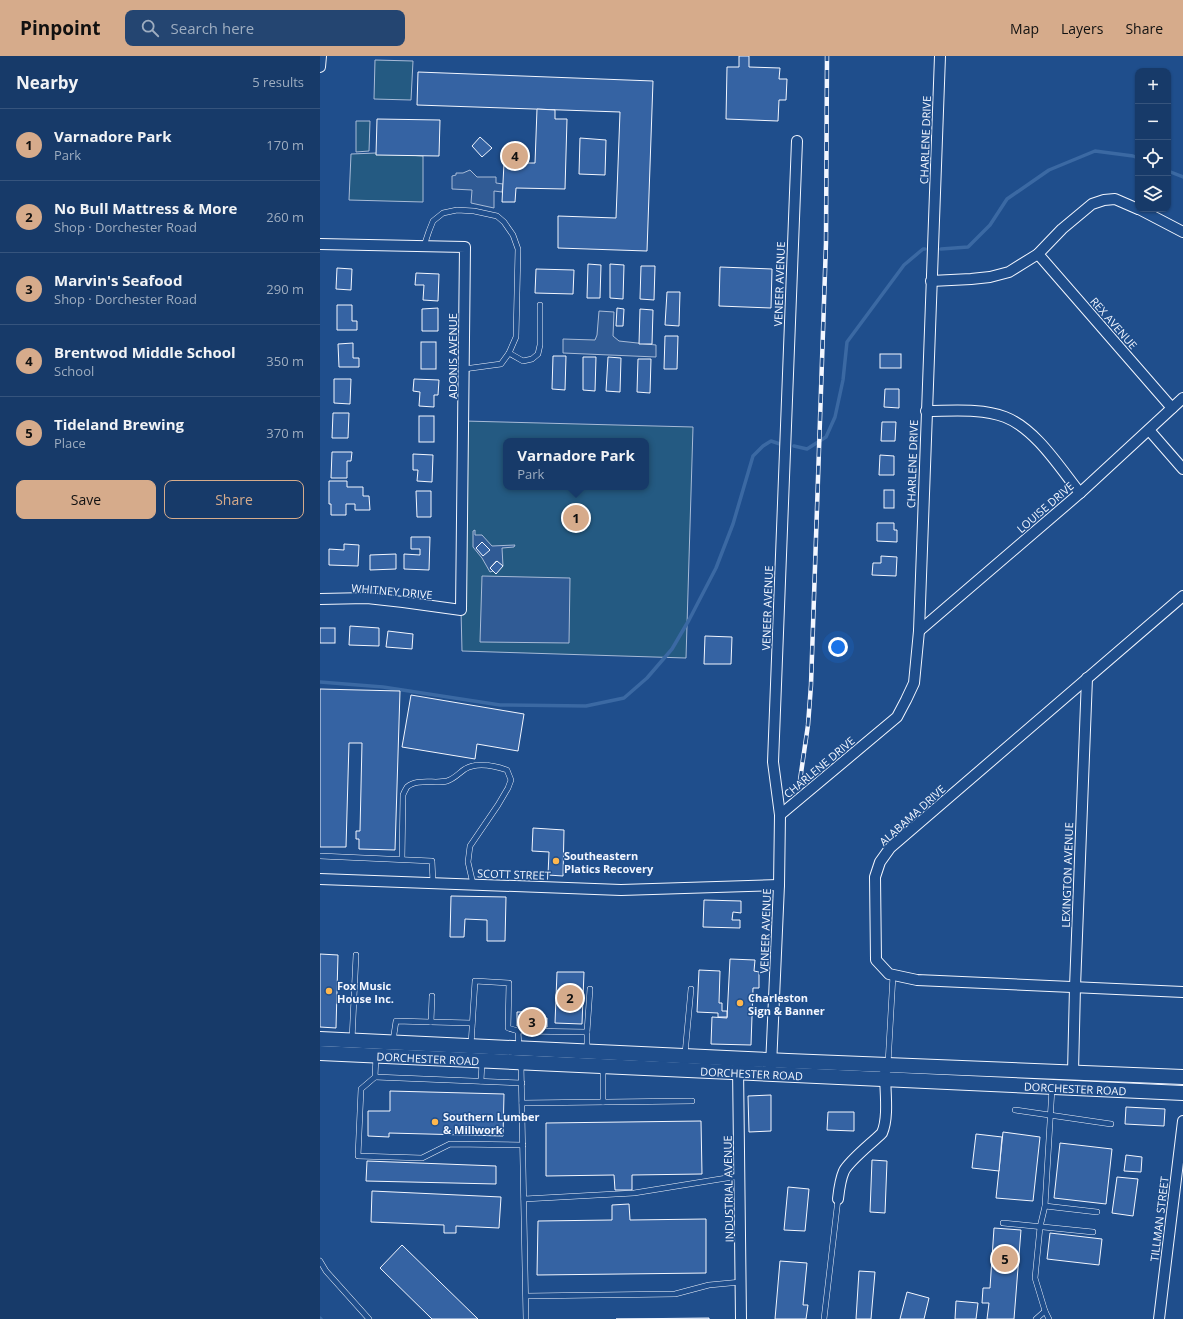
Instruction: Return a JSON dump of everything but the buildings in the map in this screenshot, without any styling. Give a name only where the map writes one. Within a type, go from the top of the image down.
[{"type":"main road","name":"DORCHESTER ROAD","points":[[320,1039],[1183,1077]]},
{"type":"main road","name":"DORCHESTER ROAD","points":[[320,1053],[1183,1094]]},
{"type":"street","points":[[320,56],[320,67]]},
{"type":"street","name":"CHARLENE DRIVE","points":[[780,815],[896,717],[914,683],[919,631],[940,56]]},
{"type":"street","name":"VENEER AVENUE","points":[[770,1074],[779,885],[780,815],[773,762],[797,141]]},
{"type":"street","points":[[931,281],[971,280],[1009,272],[1038,254],[1062,229],[1092,204],[1104,200],[1115,200],[1135,208]]},
{"type":"street","points":[[1144,212],[1183,232]]},
{"type":"street","name":"ADONIS AVENUE","points":[[320,244],[465,247],[461,610]]},
{"type":"street","name":"REX AVENUE","points":[[1038,254],[1172,408]]},
{"type":"street","name":"LOUISE DRIVE","points":[[919,631],[1080,493],[1183,398]]},
{"type":"street","points":[[926,411],[972,411],[993,414],[1018,424],[1034,436],[1080,493]]},
{"type":"street","points":[[1149,430],[1183,469]]},
{"type":"street","name":"ALABAMA DRIVE","points":[[1183,596],[890,848],[880,862],[875,877],[876,960],[889,974],[917,980],[1183,992]]},
{"type":"street","name":"WHITNEY DRIVE","points":[[320,599],[367,598],[461,610]]},
{"type":"street","name":"LEXINGTON AVENUE","points":[[1073,1072],[1087,678]]},
{"type":"street","name":"SCOTT STREET","points":[[320,879],[621,890],[779,885]]},
{"type":"street","name":"INDUSTRIAL AVENUE","points":[[739,1058],[741,1319]]},
{"type":"street","points":[[838,1199],[840,1183],[845,1170],[849,1164],[882,1133],[885,1128],[886,1065]]},
{"type":"street","name":"TILLMAN STREET","points":[[1159,1319],[1183,1121]]},
{"type":"lane","points":[[424,246],[433,221],[442,213],[457,210],[474,211],[497,216],[504,222],[513,235],[518,249],[516,336],[509,354],[502,364],[464,369]]},
{"type":"lane","points":[[509,354],[523,361],[532,359],[538,354],[540,345],[540,305]]},
{"type":"lane","points":[[402,859],[403,795],[408,786],[418,782],[446,781],[467,768],[480,765],[495,766],[507,770],[511,780],[508,788],[470,846],[468,862],[473,884]]},
{"type":"lane","points":[[320,856],[432,860],[433,883]]},
{"type":"lane","points":[[352,1040],[356,955]]},
{"type":"lane","points":[[886,1065],[893,975]]},
{"type":"lane","points":[[481,1081],[482,1061],[472,1023],[475,981],[509,982],[508,1028],[518,1031],[587,1032]]},
{"type":"lane","points":[[587,1051],[590,990]]},
{"type":"lane","points":[[685,1055],[691,990]]},
{"type":"lane","points":[[431,1022],[432,996]]},
{"type":"lane","points":[[393,1042],[396,1021],[472,1023]]},
{"type":"lane","points":[[518,1031],[518,1048],[521,1063],[522,1083],[526,1319]]},
{"type":"lane","points":[[376,1077],[378,1042]]},
{"type":"lane","points":[[603,1102],[604,1067]]},
{"type":"lane","points":[[522,1083],[376,1077],[361,1090],[358,1156],[422,1158],[450,1144],[523,1145]]},
{"type":"lane","points":[[1049,1319],[1045,1311],[1035,1278],[1040,1226],[1045,1206],[1052,1087]]},
{"type":"lane","points":[[522,1103],[692,1101]]},
{"type":"lane","points":[[1015,1110],[1111,1124]]},
{"type":"lane","points":[[524,1199],[634,1193],[740,1176]]},
{"type":"lane","points":[[824,1319],[838,1199]]},
{"type":"lane","points":[[1045,1206],[1097,1212]]},
{"type":"lane","points":[[1003,1223],[1093,1232]]},
{"type":"lane","points":[[320,1262],[326,1271],[369,1319]]},
{"type":"lane","points":[[526,1296],[675,1294],[709,1284],[741,1282]]},
{"type":"lane","points":[[1036,1319],[1045,1311]]},
{"type":"shaded area","points":[[375,60],[413,61],[411,100],[374,99]]},
{"type":"shaded area","points":[[356,121],[370,121],[369,151],[356,152]]},
{"type":"shaded area","points":[[376,153],[423,156],[423,202],[349,200],[351,154]]},
{"type":"shaded area","points":[[470,170],[477,177],[496,177],[496,183],[503,184],[502,192],[494,191],[494,208],[471,203],[472,190],[452,189],[452,176],[456,175],[456,173],[463,173]]},
{"type":"shaded area","points":[[599,311],[614,312],[613,336],[619,341],[656,345],[656,357],[563,353],[563,339],[595,340],[597,335]]},
{"type":"shaded area","points":[[464,421],[693,427],[686,658],[462,651],[461,610]]},
{"type":"shaded area","points":[[475,530],[475,535],[482,535],[492,546],[515,545],[514,547],[502,548],[503,566],[496,561],[490,568],[493,571],[490,572],[482,558],[473,547],[473,531]]},
{"type":"shaded area","points":[[482,576],[570,578],[569,643],[480,642]]},
{"type":"waterway","points":[[941,249],[968,247],[990,225],[1007,199],[1049,170],[1095,151],[1135,157]]},
{"type":"waterway","points":[[1171,172],[1183,177]]},
{"type":"waterway","points":[[794,446],[807,449],[826,437],[835,417],[843,380],[847,342],[904,265],[923,249],[925,249]]},
{"type":"waterway","points":[[320,682],[383,687],[500,705],[586,706],[624,698],[647,678],[672,649],[689,620],[716,568],[733,524],[753,456],[763,446],[771,441],[783,445]]},
{"type":"railway","points":[[800,780],[808,725],[811,685],[826,243],[827,56]]},
{"type":"place","name":"Brentwod Middle School","points":[[515,156]]},
{"type":"place","name":"Varnadore Park","points":[[576,518]]},
{"type":"place","name":"Southeastern Platics Recovery","points":[[556,861]]},
{"type":"place","name":"Fox Music House Inc.","points":[[329,991]]},
{"type":"place","name":"No Bull Mattress & More","points":[[570,998]]},
{"type":"place","name":"Charleston Sign & Banner","points":[[740,1003]]},
{"type":"place","name":"Marvin's Seafood","points":[[532,1022]]},
{"type":"place","name":"Southern Lumber & Millwork","points":[[435,1122]]},
{"type":"place","name":"Tideland Brewing","points":[[1005,1259]]}]
